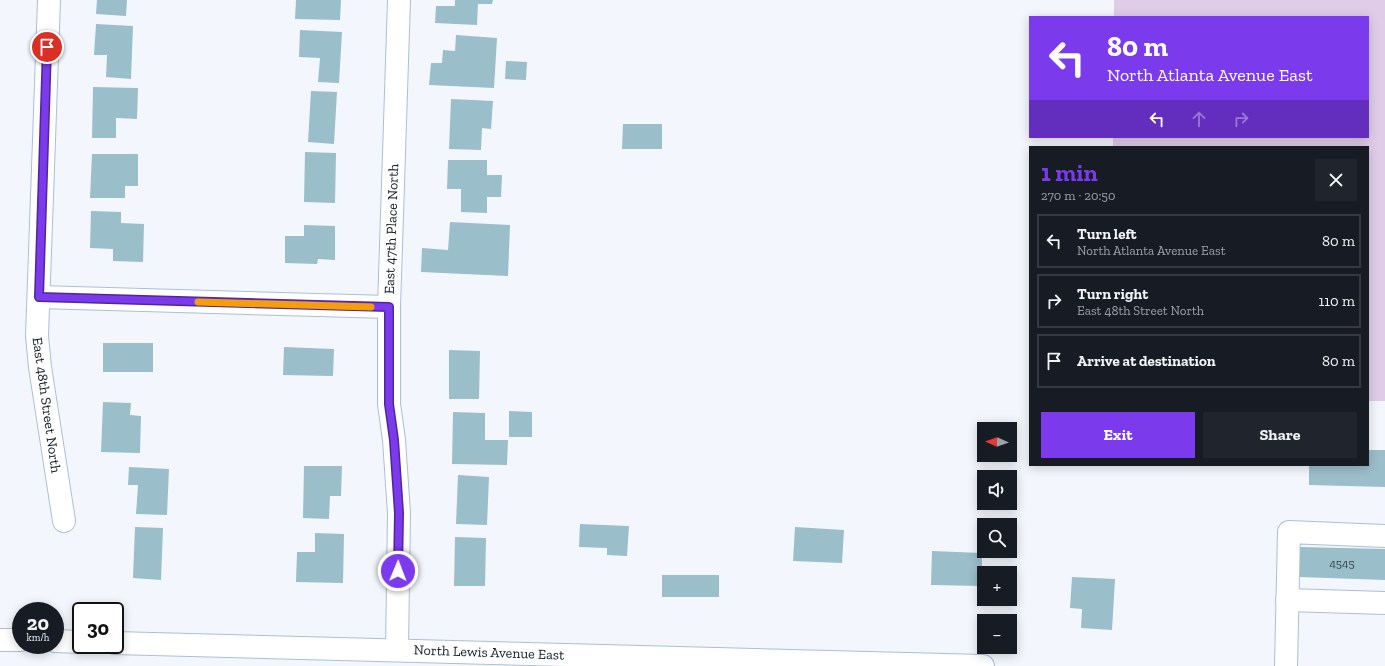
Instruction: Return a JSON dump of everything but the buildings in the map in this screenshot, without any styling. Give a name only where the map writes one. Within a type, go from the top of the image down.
[{"type":"street","name":"East 48th Street North","points":[[49,0],[37,336],[40,367],[64,521]]},
{"type":"street","name":"East 47th Place North","points":[[397,649],[399,513],[394,440],[389,404],[389,307],[399,0]]},
{"type":"street","points":[[39,297],[389,307]]},
{"type":"street","points":[[1286,666],[1289,532],[1385,536]]},
{"type":"street","points":[[1287,600],[1385,603]]},
{"type":"street","points":[[0,640],[12,640]]},
{"type":"street","name":"North Lewis Avenue East","points":[[124,643],[397,649],[983,666]]},
{"type":"shaded area","points":[[1114,0],[1385,0],[1385,401],[1369,401],[1369,146],[1113,146],[1113,138],[1369,138],[1369,16],[1114,16]]},
{"type":"slow traffic","points":[[198,302],[371,307]]},
{"type":"route","points":[[47,47],[39,297],[389,307],[389,404],[394,440],[399,513],[398,571]]}]
